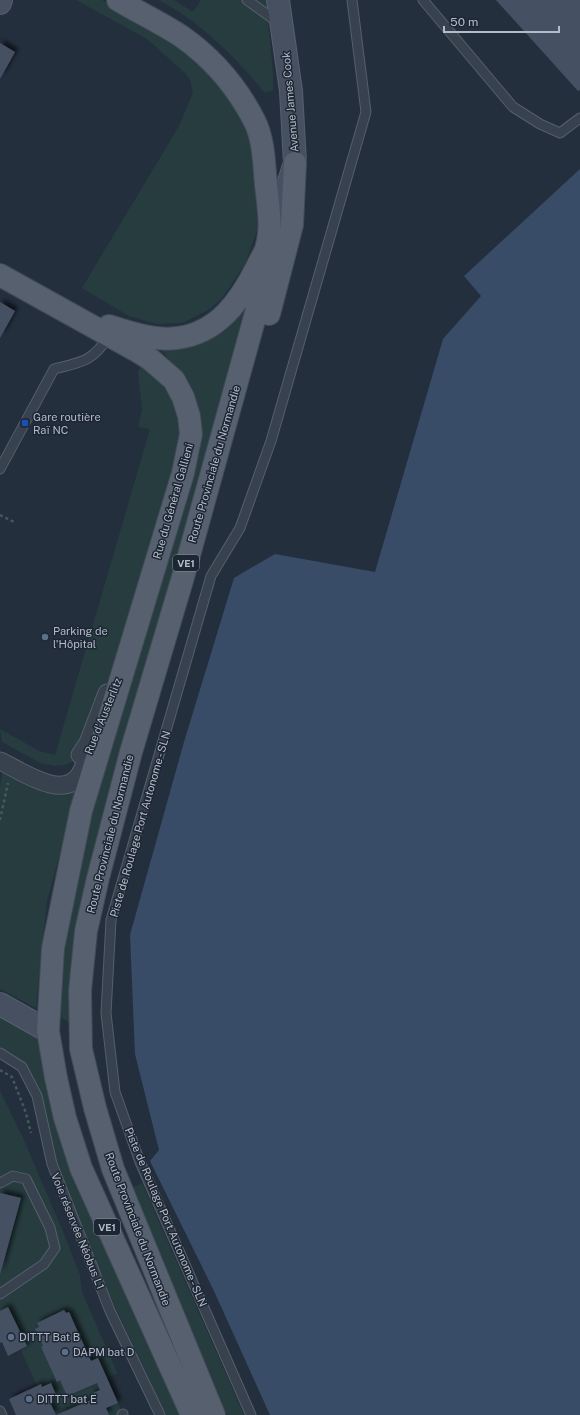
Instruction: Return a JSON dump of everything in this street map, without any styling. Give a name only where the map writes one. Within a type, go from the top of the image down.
[{"type":"main road","name":"Rue du Général Gallieni","points":[[76,315],[127,332],[153,338],[176,338],[194,334],[212,326],[228,313],[247,287],[267,246],[270,222],[263,151],[255,121],[236,90],[203,55],[180,36],[118,0]]},
{"type":"main road","name":"Avenue James Cook","points":[[270,222],[283,200],[295,163],[291,91],[278,0]]},
{"type":"main road","points":[[182,577],[230,454],[263,339],[292,225],[295,163]]},
{"type":"main road","name":"Route Provinciale du Normandie","points":[[214,1415],[113,1170],[80,1049],[80,991],[86,931],[98,878],[131,752],[256,313],[267,246]]},
{"type":"main road","name":"Rue du Général Gallieni","points":[[0,274],[76,315],[150,359],[174,380],[183,397],[189,416],[191,434],[183,473],[124,666]]},
{"type":"main road","name":"Route Provinciale du Normandie","points":[[124,666],[81,811],[53,948],[48,1026],[56,1078],[81,1168],[192,1415]]},
{"type":"main road","points":[[0,995],[62,1034],[70,1074],[90,1147],[113,1170]]},
{"type":"main road","points":[[0,1004],[48,1026]]},
{"type":"street","name":"Rue d'Austerlitz","points":[[0,752],[44,773],[61,774],[73,768],[88,743],[109,686],[124,666]]},
{"type":"street","name":"Rue d'Austerlitz","points":[[0,761],[35,779],[54,786],[70,783],[80,775],[111,690],[124,666]]},
{"type":"lane","points":[[247,0],[281,25]]},
{"type":"lane","name":"Piste de Roulage Port Autonome - SLN","points":[[252,1415],[138,1155],[115,1092],[106,1013],[111,920],[211,576],[240,528],[272,441],[366,112],[352,0]]},
{"type":"lane","points":[[423,0],[513,108],[540,124],[560,133],[580,118]]},
{"type":"lane","points":[[0,469],[54,369],[85,362],[100,349],[109,336]]},
{"type":"lane","name":"Voie réservée Néobus L1","points":[[0,1053],[22,1067],[38,1096],[52,1164],[110,1310],[160,1415]]},
{"type":"lane","points":[[0,1183],[13,1176],[26,1179],[50,1228],[55,1248],[44,1264],[0,1294]]},
{"type":"lane","points":[[0,1411],[2,1415]]},
{"type":"path","points":[[0,515],[14,522]]},
{"type":"path","points":[[0,820],[9,782]]},
{"type":"green space","points":[[76,0],[102,0],[176,42],[200,63],[233,104],[244,126],[253,151],[257,177],[257,231],[245,264],[223,297],[210,309],[182,323],[157,324],[129,316],[82,288],[178,128],[193,93],[190,80],[185,73],[147,39]]},
{"type":"green space","points":[[159,0],[174,0],[193,12],[201,0],[266,0],[273,72],[273,90],[265,93],[229,53],[216,41],[190,19]]},
{"type":"green space","points":[[243,299],[250,304],[72,1025],[56,1013],[65,926],[95,799],[197,453],[181,377],[160,347]]},
{"type":"green space","points":[[145,358],[180,406],[182,443],[117,662],[106,684],[92,727],[74,761],[65,765],[55,766],[40,763],[2,742],[0,729],[39,751],[55,755],[150,429],[138,427],[142,410],[138,372]]},
{"type":"green space","points":[[3,769],[80,784],[47,900],[36,1008],[0,989],[0,787]]},
{"type":"green space","points":[[0,1007],[37,1032],[46,1089],[59,1137],[76,1182],[180,1415],[166,1415],[110,1296],[55,1165],[42,1096],[27,1066],[0,1048]]},
{"type":"green space","points":[[0,1091],[24,1140],[80,1275],[82,1292],[117,1373],[107,1378],[123,1415],[109,1415],[99,1390],[91,1394],[93,1399],[56,1415],[48,1398],[51,1383],[42,1387],[41,1384],[37,1386],[21,1350],[27,1346],[8,1307],[0,1311],[0,1277],[21,1199],[0,1193]]},
{"type":"green space","points":[[142,1183],[244,1415],[227,1415],[166,1282],[129,1190]]},
{"type":"water","points":[[580,169],[580,1415],[270,1415],[214,1291],[150,1161],[159,1150],[135,1054],[130,935],[184,742],[234,578],[275,554],[375,572],[443,339],[481,296],[464,276]]},
{"type":"building","points":[[496,0],[580,0],[580,90],[578,91]]},
{"type":"building","points":[[0,43],[15,52],[0,79]]},
{"type":"building","points":[[0,302],[15,311],[0,338]]},
{"type":"building","points":[[0,1193],[21,1198],[0,1275]]},
{"type":"building","name":"DITTT Bat B","points":[[8,1307],[27,1346],[8,1356],[2,1342],[0,1343],[0,1311]]},
{"type":"building","name":"DAPM bat D","points":[[64,1310],[66,1313],[69,1312],[91,1361],[98,1358],[118,1403],[106,1408],[109,1415],[56,1415],[93,1399],[91,1394],[100,1390],[97,1383],[67,1396],[60,1380],[57,1382],[41,1347],[43,1346],[35,1329],[39,1327],[37,1323]]},
{"type":"building","name":"DITTT bat E","points":[[51,1383],[56,1395],[48,1398],[56,1415],[16,1415],[9,1399],[41,1384],[42,1387]]},
{"type":"place","name":"Gare routière Raï NC","points":[[25,423]]},
{"type":"place","name":"Parking de l'Hôpital","points":[[45,637]]},
{"type":"place","name":"DITTT Bat B","points":[[11,1337]]},
{"type":"place","name":"DAPM bat D","points":[[65,1352]]},
{"type":"place","name":"DITTT bat E","points":[[29,1399]]}]
